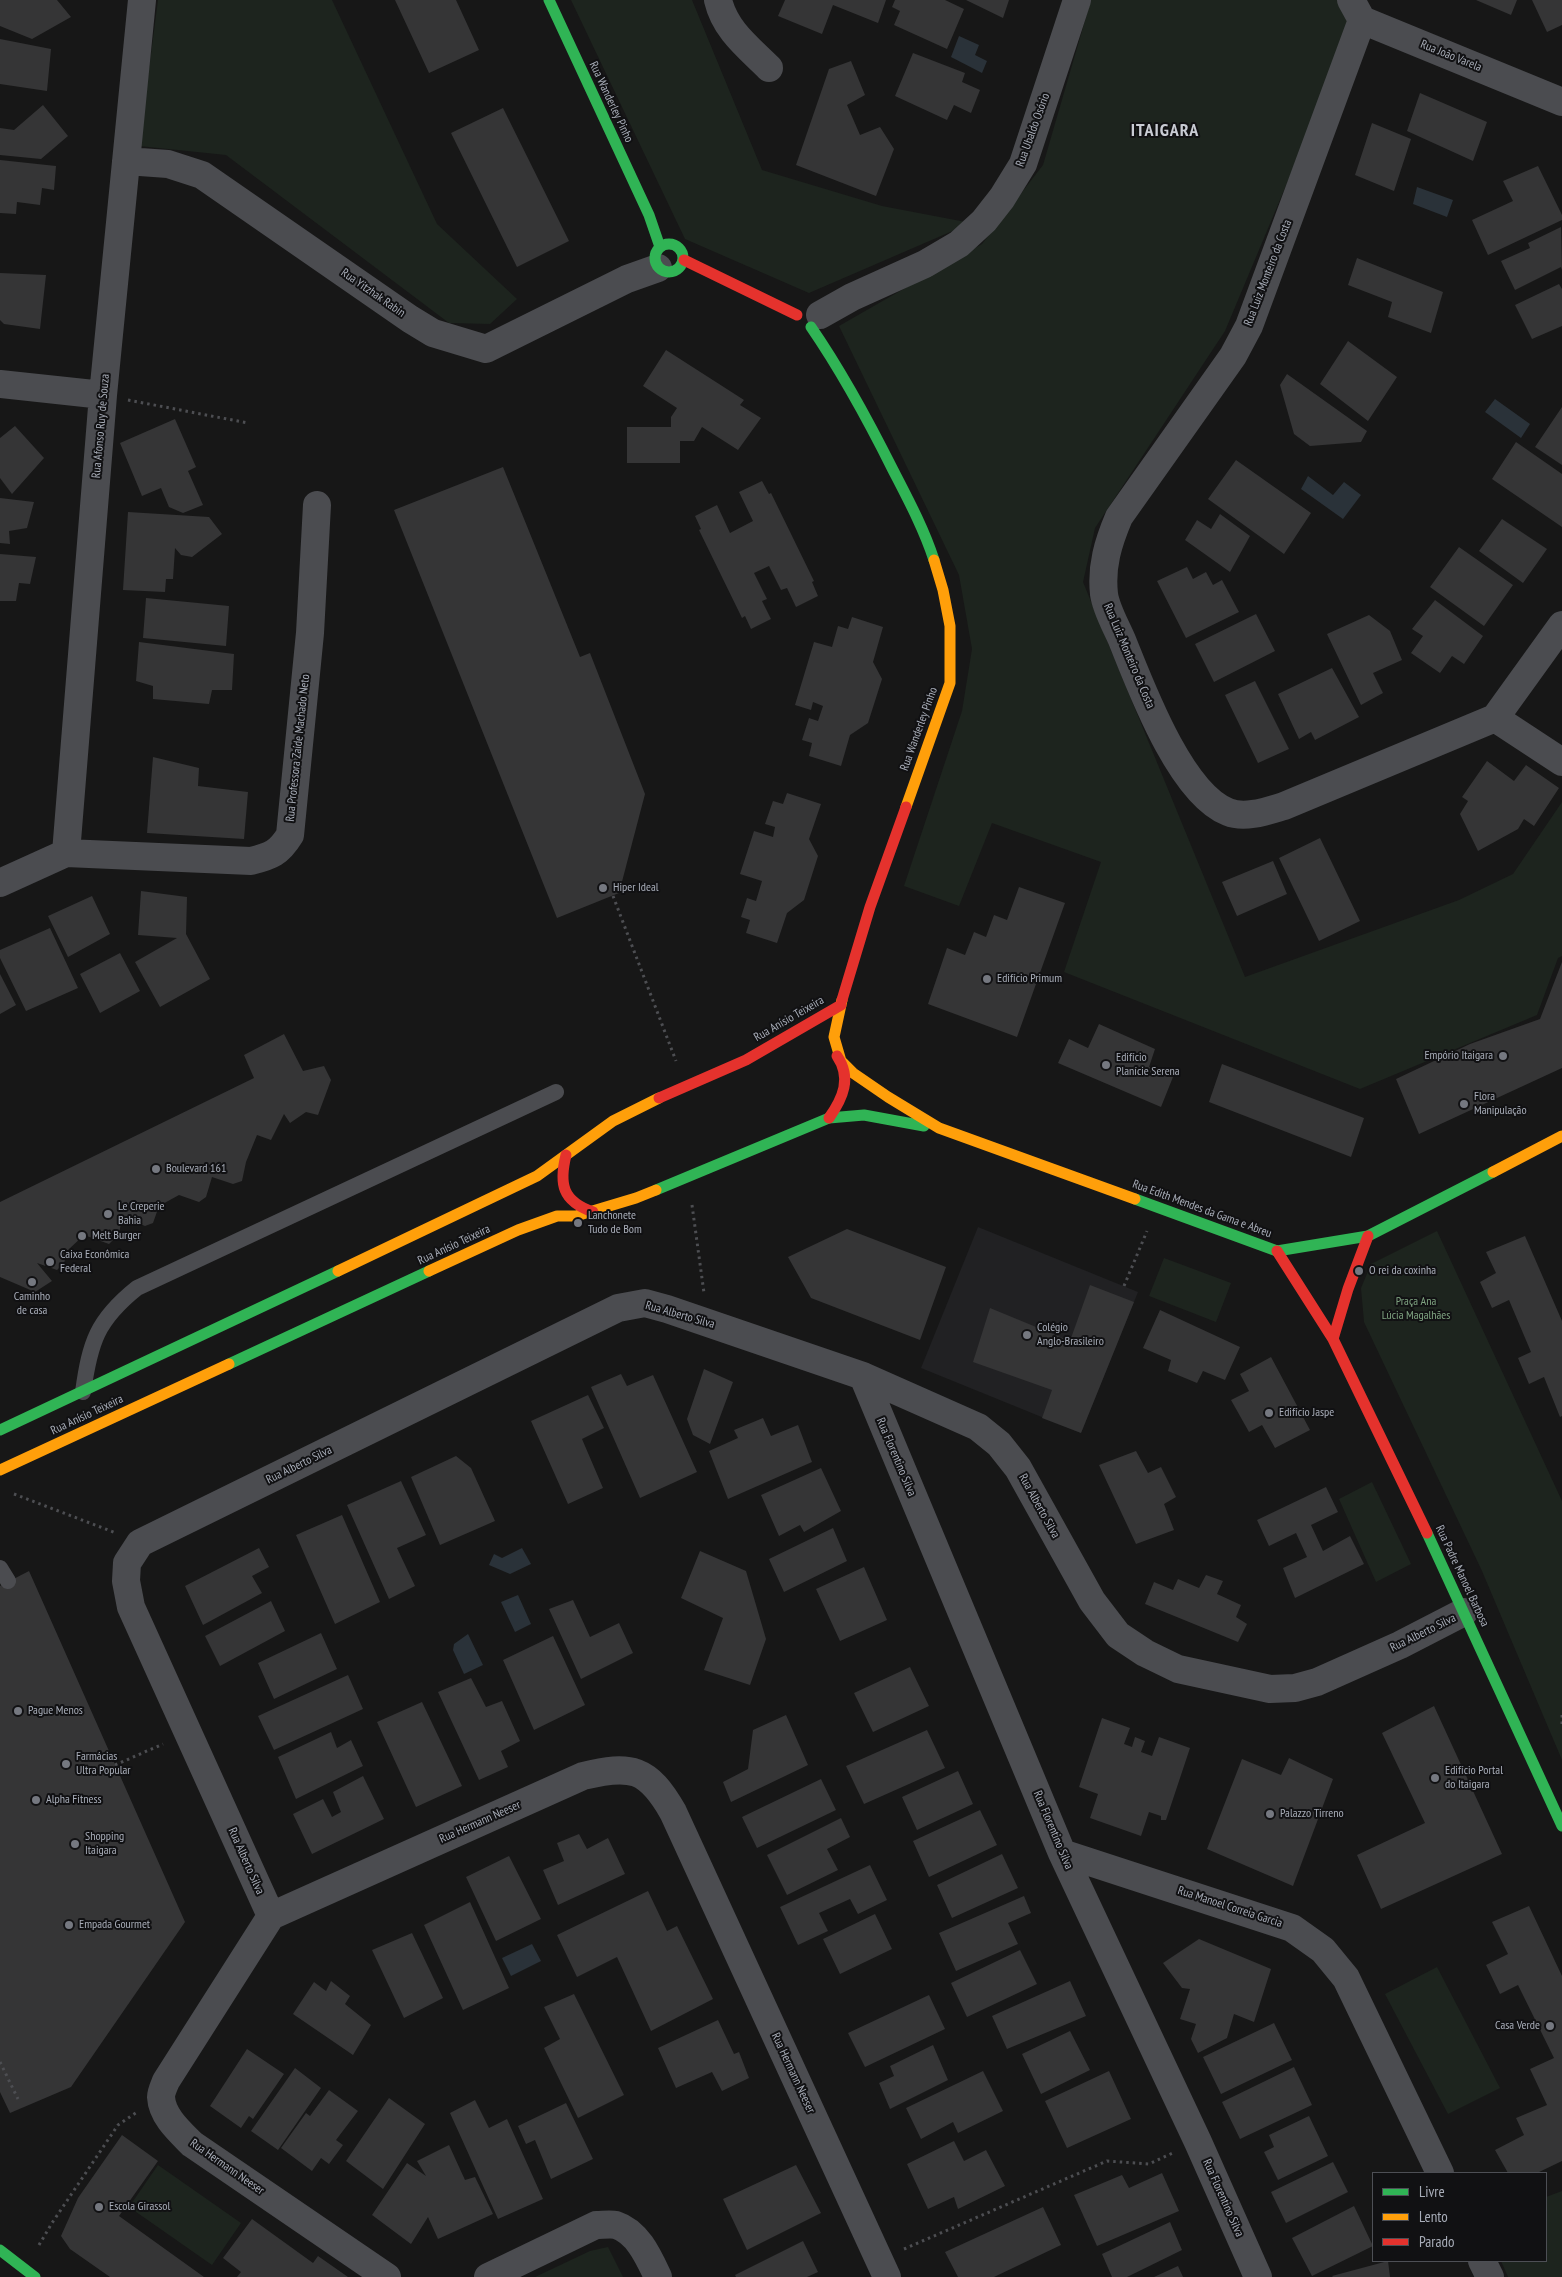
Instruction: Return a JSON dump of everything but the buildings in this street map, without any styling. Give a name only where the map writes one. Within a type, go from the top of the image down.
[{"type":"street","name":"Rua Afonso Ruy de Souza","points":[[66,853],[103,395],[142,0]]},
{"type":"street","name":"Rua Wanderley Pinho","points":[[549,0],[649,215],[667,258]]},
{"type":"street","points":[[718,0],[724,20],[732,31],[769,68]]},
{"type":"street","name":"Rua Ubaldo Osório","points":[[810,313],[852,297],[925,264],[958,244],[984,221],[1002,198],[1023,164],[1077,0]]},
{"type":"street","name":"Rua João Varela","points":[[1356,10],[1562,102]]},
{"type":"street","name":"Rua Luiz Monteiro da Costa","points":[[1356,10],[1249,326],[1233,356],[1119,517],[1108,544],[1102,570],[1104,597],[1139,683],[1177,761],[1202,796],[1228,813],[1254,815],[1284,806],[1495,718]]},
{"type":"street","name":"Rua Yitzhak Rabin","points":[[126,161],[168,164],[202,175],[418,324],[433,333],[486,349],[667,258]]},
{"type":"street","points":[[667,258],[765,298],[810,313]]},
{"type":"street","name":"Rua Wanderley Pinho","points":[[810,313],[864,410],[937,565],[947,606],[952,644],[950,683],[870,907],[837,1017],[834,1037],[846,1076],[839,1103],[830,1118]]},
{"type":"street","points":[[0,384],[103,395]]},
{"type":"street","name":"Rua Professora Zaíde Machado Neto","points":[[0,883],[66,853],[251,861],[268,857],[282,848],[290,835],[310,633],[317,505]]},
{"type":"street","points":[[1562,625],[1495,718],[1562,762]]},
{"type":"street","name":"Rua Anísio Teixeira","points":[[0,1430],[502,1194],[537,1176],[613,1121],[686,1085],[746,1060],[842,1005]]},
{"type":"street","points":[[787,1038],[803,1038]]},
{"type":"street","points":[[822,1045],[853,1073],[939,1128]]},
{"type":"street","name":"Rua Anísio Teixeira","points":[[0,1470],[518,1230],[557,1216],[576,1216],[594,1212],[636,1198],[830,1118],[864,1115],[939,1128]]},
{"type":"street","name":"Rua Edith Mendes da Gama e Abreu","points":[[939,1128],[1277,1251],[1368,1236],[1562,1136]]},
{"type":"street","points":[[566,1155],[562,1172],[562,1186],[579,1207],[594,1212]]},
{"type":"street","points":[[1333,1339],[1348,1289],[1368,1236]]},
{"type":"street","name":"Rua Padre Manoel Barbosa","points":[[1277,1251],[1333,1339],[1464,1612],[1562,1826]]},
{"type":"street","name":"Rua Alberto Silva","points":[[271,1916],[130,1606],[126,1581],[127,1563],[140,1542],[618,1308],[645,1303],[708,1323],[863,1376],[978,1427],[999,1444],[1018,1468],[1092,1601],[1118,1635],[1145,1653],[1178,1669],[1270,1689],[1295,1688],[1317,1682],[1464,1612]]},
{"type":"street","name":"Rua Florentino Silva","points":[[863,1376],[1062,1853],[1198,2142],[1258,2277]]},
{"type":"street","name":"Rua Hermann Neeser","points":[[271,1916],[583,1776],[617,1769],[632,1770],[650,1781],[664,1796],[673,1812],[887,2277]]},
{"type":"street","name":"Rua Manoel Correia Garcia","points":[[1062,1853],[1292,1928],[1322,1950],[1346,1978],[1440,2172]]},
{"type":"street","points":[[161,2096],[166,2081],[271,1916]]},
{"type":"street","name":"Rua Hermann Neeser","points":[[161,2096],[166,2113],[176,2129],[192,2144],[387,2277]]},
{"type":"street","points":[[488,2277],[596,2226],[616,2225],[631,2234],[647,2253],[658,2277]]},
{"type":"street","points":[[0,2250],[36,2277]]},
{"type":"street","points":[[1482,2262],[1490,2277]]},
{"type":"lane","points":[[82,1392],[89,1354],[99,1328],[119,1302],[138,1288],[556,1092]]},
{"type":"path","points":[[103,395],[248,422]]},
{"type":"path","points":[[613,896],[686,1085]]},
{"type":"path","points":[[688,1177],[708,1323]]},
{"type":"path","points":[[1124,1286],[1156,1207]]},
{"type":"path","points":[[10,1492],[140,1542]]},
{"type":"path","points":[[1562,1715],[1562,1727]]},
{"type":"path","points":[[115,1765],[188,1732]]},
{"type":"path","points":[[0,2062],[18,2098]]},
{"type":"path","points":[[25,2270],[52,2223],[118,2125],[161,2096]]},
{"type":"path","points":[[908,2247],[1107,2161],[1149,2164],[1198,2142]]},
{"type":"shaded area","points":[[959,36],[979,45],[975,55],[987,61],[982,73],[951,57]]},
{"type":"shaded area","points":[[1417,187],[1453,200],[1447,217],[1413,204]]},
{"type":"shaded area","points":[[1495,399],[1530,424],[1521,438],[1485,412]]},
{"type":"shaded area","points":[[1308,476],[1333,495],[1344,482],[1361,495],[1343,519],[1301,489]]},
{"type":"shaded area","name":"Colégio Anglo-Brasileiro","points":[[978,1227],[1138,1292],[1081,1433],[921,1368]]},
{"type":"shaded area","points":[[522,1548],[531,1564],[510,1574],[489,1565],[494,1554],[502,1558]]},
{"type":"shaded area","points":[[518,1595],[531,1624],[515,1632],[501,1602]]},
{"type":"shaded area","points":[[468,1634],[483,1665],[464,1674],[453,1650],[454,1644]]},
{"type":"shaded area","points":[[532,1944],[541,1961],[511,1976],[502,1958]]},
{"type":"green space","points":[[158,0],[332,0],[437,224],[517,299],[490,324],[449,323],[226,155],[139,146]]},
{"type":"green space","points":[[571,0],[692,0],[762,170],[882,206],[971,223],[809,293],[685,239]]},
{"type":"green space","points":[[1091,0],[1346,0],[1357,16],[1225,331],[1095,528],[1083,582],[1245,977],[1459,900],[1513,874],[1562,802],[1562,956],[1558,958],[1537,1015],[1360,1089],[1064,972],[1101,862],[992,823],[959,906],[904,886],[962,711],[972,649],[959,575],[839,326],[982,244],[1043,165]]},
{"type":"green space","name":"Praça Ana Lúcia Magalhães","points":[[1437,1231],[1562,1501],[1562,1760],[1482,1571],[1364,1322],[1361,1288],[1371,1264]]},
{"type":"green space","points":[[1164,1258],[1231,1283],[1216,1322],[1149,1296]]},
{"type":"green space","points":[[1372,1482],[1411,1564],[1376,1582],[1339,1499]]},
{"type":"green space","points":[[1437,1967],[1500,2088],[1448,2114],[1385,1994]]},
{"type":"green space","points":[[158,2165],[241,2223],[212,2265],[129,2207]]},
{"type":"green space","points":[[1562,2191],[1562,2277],[1508,2277],[1501,2262],[1547,2262],[1547,2197]]},
{"type":"green space","points":[[608,2247],[623,2277],[535,2277],[590,2251]]},
{"type":"traffic: fast","points":[[549,0],[649,215],[660,247]]},
{"type":"traffic: fast","points":[[669,244],[679,248],[683,258],[679,268],[669,272],[659,268],[655,258],[659,248],[669,244]]},
{"type":"traffic: fast","points":[[811,327],[844,379],[874,433],[915,514],[934,560]]},
{"type":"traffic: fast","points":[[656,1190],[829,1118],[864,1115],[924,1126]]},
{"type":"traffic: fast","points":[[1135,1199],[1277,1251],[1368,1236],[1493,1172]]},
{"type":"traffic: fast","points":[[0,1430],[338,1271]]},
{"type":"traffic: fast","points":[[229,1364],[429,1271]]},
{"type":"traffic: fast","points":[[1427,1533],[1562,1826]]},
{"type":"traffic: fast","points":[[0,2250],[35,2277]]},
{"type":"traffic: slow","points":[[906,807],[950,683],[950,626],[943,590],[934,560]]},
{"type":"traffic: slow","points":[[842,1000],[834,1037],[841,1061],[853,1073],[888,1097],[939,1128],[1135,1199]]},
{"type":"traffic: slow","points":[[338,1271],[537,1176],[613,1121],[659,1098]]},
{"type":"traffic: slow","points":[[1493,1172],[1562,1136]]},
{"type":"traffic: slow","points":[[429,1271],[518,1230],[557,1216],[576,1216],[656,1190]]},
{"type":"traffic: slow","points":[[0,1470],[229,1364]]},
{"type":"traffic: jam","points":[[684,260],[797,315]]},
{"type":"traffic: jam","points":[[842,1000],[870,907],[906,807]]},
{"type":"traffic: jam","points":[[659,1098],[746,1060],[841,1005]]},
{"type":"traffic: jam","points":[[829,1118],[844,1088],[844,1072],[837,1056]]},
{"type":"traffic: jam","points":[[566,1155],[563,1175],[565,1190],[575,1203],[593,1212]]},
{"type":"traffic: jam","points":[[1333,1339],[1348,1289],[1368,1236]]},
{"type":"traffic: jam","points":[[1277,1251],[1333,1339],[1427,1533]]},
{"type":"place","name":"Hiper Ideal","points":[[603,888]]},
{"type":"place","name":"Edifício Primum","points":[[987,979]]},
{"type":"place","name":"Empório Itaigara","points":[[1503,1056]]},
{"type":"place","name":"Edifício Planície Serena","points":[[1106,1065]]},
{"type":"place","name":"Flora Manipulação","points":[[1464,1104]]},
{"type":"place","name":"Boulevard 161","points":[[156,1169]]},
{"type":"place","name":"Le Creperie Bahia","points":[[108,1214]]},
{"type":"place","name":"Lanchonete Tudo de Bom","points":[[578,1223]]},
{"type":"place","name":"Melt Burger","points":[[82,1236]]},
{"type":"place","name":"Caixa Econômica Federal","points":[[50,1262]]},
{"type":"place","name":"O rei da coxinha","points":[[1359,1271]]},
{"type":"place","name":"Caminho de casa","points":[[32,1282]]},
{"type":"place","name":"Colégio Anglo-Brasileiro","points":[[1027,1335]]},
{"type":"place","name":"Edifício Jaspe","points":[[1269,1413]]},
{"type":"place","name":"Pague Menos","points":[[18,1711]]},
{"type":"place","name":"Farmácias Ultra Popular","points":[[66,1764]]},
{"type":"place","name":"Edifício Portal do Itaigara","points":[[1435,1778]]},
{"type":"place","name":"Alpha Fitness","points":[[36,1800]]},
{"type":"place","name":"Palazzo Tirreno","points":[[1270,1814]]},
{"type":"place","name":"Shopping Itaigara","points":[[75,1844]]},
{"type":"place","name":"Empada Gourmet","points":[[69,1925]]},
{"type":"place","name":"Casa Verde","points":[[1550,2026]]},
{"type":"place","name":"Escola Girassol","points":[[99,2207]]},
{"type":"district","name":"ITAIGARA","points":[[1165,131]]}]
